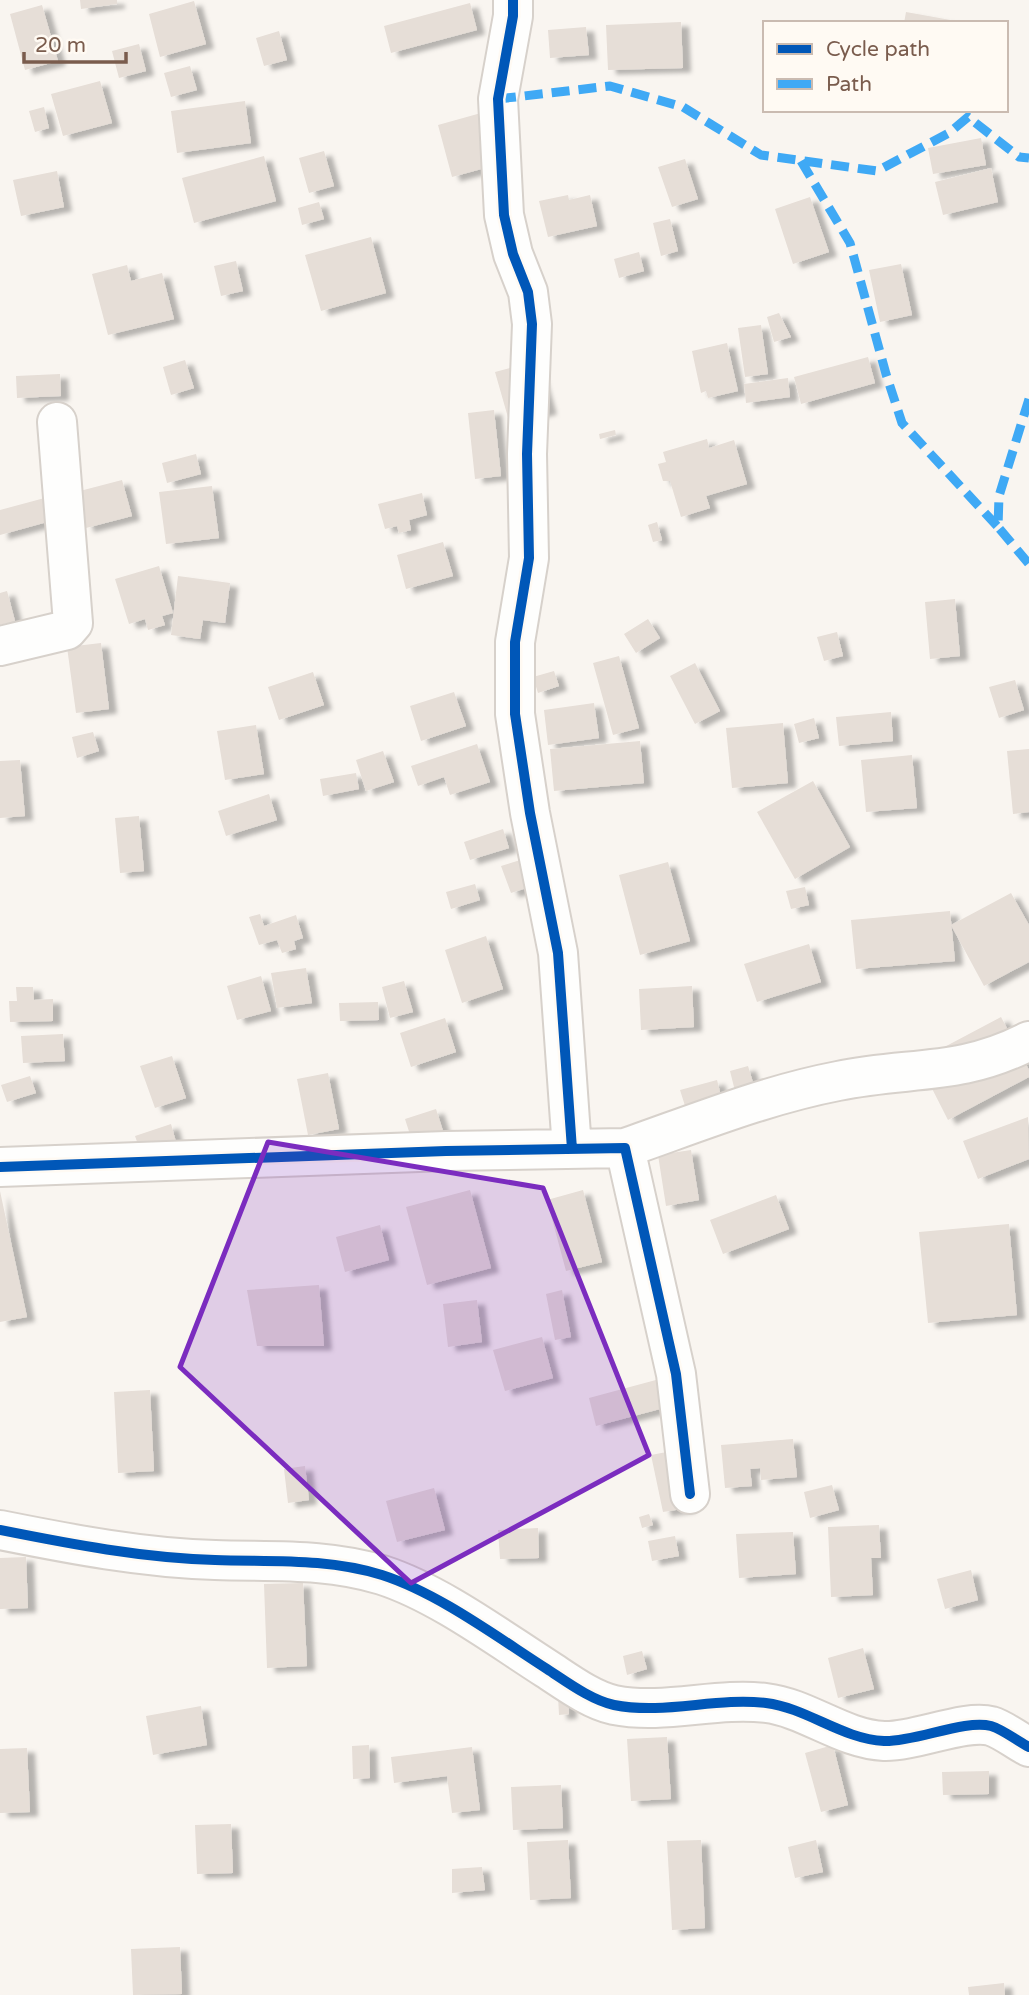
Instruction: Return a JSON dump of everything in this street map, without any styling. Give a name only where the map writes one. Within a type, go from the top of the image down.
[{"type":"street","points":[[513,0],[513,16],[498,99],[504,215],[513,254],[528,292],[532,324],[527,454],[529,558],[515,642],[515,713],[530,813],[558,953],[572,1149]]},
{"type":"street","points":[[0,646],[67,630],[73,623],[57,422]]},
{"type":"street","points":[[0,1167],[625,1148],[765,1100],[839,1080],[957,1068],[1000,1056],[1029,1041]]},
{"type":"street","points":[[625,1148],[676,1374],[690,1494]]},
{"type":"street","points":[[0,1530],[145,1554],[214,1560],[325,1562],[384,1576],[442,1604],[575,1687],[611,1704],[652,1709],[761,1702],[786,1706],[843,1731],[882,1741],[921,1738],[977,1725],[991,1727],[1029,1747]]},
{"type":"highlighted area","points":[[268,1142],[543,1188],[649,1455],[411,1583],[180,1367]]},
{"type":"building","points":[[80,0],[117,0],[117,4],[81,9]]},
{"type":"building","points":[[194,1],[206,44],[160,57],[149,14]]},
{"type":"building","points":[[470,3],[477,30],[391,53],[384,26]]},
{"type":"building","points":[[42,5],[58,61],[25,70],[10,14]]},
{"type":"building","points":[[906,12],[956,21],[904,21]]},
{"type":"building","points":[[681,22],[683,68],[608,70],[606,25]]},
{"type":"building","points":[[586,27],[589,55],[550,58],[548,30]]},
{"type":"building","points":[[279,31],[287,60],[264,66],[256,38]]},
{"type":"building","points":[[139,44],[146,71],[119,78],[112,51]]},
{"type":"building","points":[[190,66],[197,90],[171,97],[164,73]]},
{"type":"building","points":[[100,81],[112,123],[63,136],[51,94]]},
{"type":"building","points":[[245,101],[251,143],[177,153],[171,111]]},
{"type":"building","points":[[44,107],[49,128],[35,132],[29,111]]},
{"type":"building","points":[[481,113],[496,165],[452,177],[438,125]]},
{"type":"building","points":[[981,138],[986,165],[933,174],[928,148]]},
{"type":"building","points":[[324,151],[334,186],[309,193],[299,158]]},
{"type":"building","points":[[264,156],[276,201],[194,223],[182,178]]},
{"type":"building","points":[[685,159],[698,199],[672,207],[658,167]]},
{"type":"building","points":[[991,168],[998,202],[943,215],[935,182]]},
{"type":"building","points":[[57,171],[64,207],[21,216],[13,180]]},
{"type":"building","points":[[568,195],[569,200],[590,195],[597,226],[548,237],[539,201]]},
{"type":"building","points":[[810,197],[829,252],[793,264],[775,209]]},
{"type":"building","points":[[319,202],[324,219],[302,225],[298,208]]},
{"type":"building","points":[[670,219],[678,251],[661,256],[653,223]]},
{"type":"building","points":[[371,237],[386,293],[321,311],[305,255]]},
{"type":"building","points":[[639,252],[644,271],[619,278],[614,259]]},
{"type":"building","points":[[236,261],[243,291],[221,296],[214,266]]},
{"type":"building","points":[[901,264],[912,315],[880,322],[869,270]]},
{"type":"building","points":[[127,265],[131,281],[162,273],[174,319],[108,335],[92,274]]},
{"type":"building","points":[[779,313],[791,337],[774,342],[767,317]]},
{"type":"building","points":[[761,325],[768,374],[745,377],[738,328]]},
{"type":"building","points":[[727,343],[738,391],[708,398],[706,391],[701,393],[692,351]]},
{"type":"building","points":[[868,357],[875,383],[801,404],[794,377]]},
{"type":"building","points":[[185,360],[194,388],[171,395],[163,367]]},
{"type":"building","points":[[535,361],[549,410],[509,421],[495,372]]},
{"type":"building","points":[[60,374],[61,396],[17,398],[16,376]]},
{"type":"building","points":[[788,378],[790,397],[746,403],[744,384]]},
{"type":"building","points":[[494,410],[501,476],[475,479],[468,413]]},
{"type":"building","points":[[615,430],[616,435],[600,439],[599,434]]},
{"type":"building","points":[[707,439],[709,448],[734,440],[747,484],[706,496],[710,508],[681,517],[670,481],[663,481],[658,464],[666,462],[663,452]]},
{"type":"building","points":[[196,454],[201,474],[167,483],[162,463]]},
{"type":"building","points":[[122,480],[132,516],[86,528],[76,492]]},
{"type":"building","points":[[212,486],[219,538],[166,544],[159,492]]},
{"type":"building","points":[[422,493],[427,515],[409,520],[411,530],[399,533],[397,526],[385,529],[378,504]]},
{"type":"building","points":[[52,496],[58,519],[0,535],[0,510]]},
{"type":"building","points":[[657,522],[662,540],[653,542],[648,525]]},
{"type":"building","points":[[443,542],[453,576],[406,589],[397,555]]},
{"type":"building","points":[[159,566],[173,613],[162,616],[165,625],[148,630],[145,619],[129,624],[115,579]]},
{"type":"building","points":[[178,576],[230,583],[225,623],[203,620],[200,639],[171,635]]},
{"type":"building","points":[[7,591],[15,621],[0,625],[0,593]]},
{"type":"building","points":[[955,599],[960,656],[930,659],[925,602]]},
{"type":"building","points":[[648,619],[660,638],[636,653],[624,634]]},
{"type":"building","points":[[837,632],[843,656],[824,661],[817,637]]},
{"type":"building","points":[[101,643],[109,709],[76,713],[67,647]]},
{"type":"building","points":[[619,656],[639,728],[613,735],[593,663]]},
{"type":"building","points":[[695,663],[720,711],[695,724],[670,676]]},
{"type":"building","points":[[554,671],[559,686],[538,693],[533,677]]},
{"type":"building","points":[[313,672],[324,705],[279,720],[268,687]]},
{"type":"building","points":[[1015,680],[1024,710],[999,718],[989,687]]},
{"type":"building","points":[[454,692],[466,726],[421,741],[410,706]]},
{"type":"building","points":[[594,703],[599,738],[548,745],[544,710]]},
{"type":"building","points":[[891,712],[893,741],[839,746],[836,717]]},
{"type":"building","points":[[814,718],[819,738],[799,743],[794,724]]},
{"type":"building","points":[[783,723],[788,783],[732,788],[726,728]]},
{"type":"building","points":[[256,725],[264,774],[225,780],[217,731]]},
{"type":"building","points":[[93,732],[99,751],[77,758],[72,737]]},
{"type":"building","points":[[640,741],[644,783],[554,791],[550,749]]},
{"type":"building","points":[[477,744],[490,782],[450,795],[444,777],[418,786],[411,766]]},
{"type":"building","points":[[1029,749],[1029,812],[1013,814],[1007,751]]},
{"type":"building","points":[[383,751],[394,782],[366,791],[356,760]]},
{"type":"building","points":[[912,755],[917,808],[866,812],[861,760]]},
{"type":"building","points":[[20,760],[25,816],[0,818],[0,761]]},
{"type":"building","points":[[356,773],[359,789],[323,796],[320,779]]},
{"type":"building","points":[[813,781],[850,847],[795,879],[757,812]]},
{"type":"building","points":[[269,794],[277,820],[226,836],[218,811]]},
{"type":"building","points":[[139,816],[144,871],[120,873],[115,818]]},
{"type":"building","points":[[503,829],[509,848],[470,860],[464,842]]},
{"type":"building","points":[[530,857],[539,884],[511,893],[501,866]]},
{"type":"building","points":[[668,862],[690,941],[640,955],[619,875]]},
{"type":"building","points":[[475,884],[480,900],[451,909],[446,892]]},
{"type":"building","points":[[805,887],[809,905],[791,909],[786,891]]},
{"type":"building","points":[[1011,893],[1029,925],[1029,962],[984,986],[951,925]]},
{"type":"building","points":[[950,911],[955,961],[856,969],[851,920]]},
{"type":"building","points":[[260,914],[264,926],[296,915],[303,938],[294,941],[296,949],[282,953],[277,940],[259,945],[249,917]]},
{"type":"building","points":[[486,936],[503,989],[462,1003],[445,950]]},
{"type":"building","points":[[809,944],[821,982],[757,1002],[744,964]]},
{"type":"building","points":[[306,968],[312,1003],[277,1008],[271,973]]},
{"type":"building","points":[[261,976],[271,1011],[237,1020],[227,986]]},
{"type":"building","points":[[404,981],[413,1012],[390,1018],[382,987]]},
{"type":"building","points":[[692,986],[694,1027],[641,1030],[639,989]]},
{"type":"building","points":[[16,987],[33,987],[34,1000],[53,999],[53,1021],[10,1022],[9,1001],[17,1001]]},
{"type":"building","points":[[378,1002],[379,1020],[340,1021],[339,1003]]},
{"type":"building","points":[[1001,1017],[1029,1070],[1029,1077],[948,1120],[918,1061]]},
{"type":"building","points":[[445,1018],[456,1052],[411,1067],[400,1033]]},
{"type":"building","points":[[63,1034],[65,1061],[23,1063],[21,1036]]},
{"type":"building","points":[[172,1056],[186,1098],[155,1108],[140,1066]]},
{"type":"building","points":[[748,1066],[754,1086],[735,1091],[730,1071]]},
{"type":"building","points":[[328,1073],[339,1129],[308,1135],[297,1079]]},
{"type":"building","points":[[30,1076],[36,1093],[7,1102],[1,1085]]},
{"type":"building","points":[[717,1080],[722,1100],[686,1109],[680,1090]]},
{"type":"building","points":[[436,1109],[444,1134],[413,1144],[405,1119]]},
{"type":"building","points":[[1028,1117],[1029,1159],[978,1179],[963,1141]]},
{"type":"building","points":[[171,1124],[176,1142],[141,1153],[135,1136]]},
{"type":"building","points":[[691,1150],[699,1200],[666,1206],[658,1155]]},
{"type":"building","points":[[470,1190],[491,1268],[427,1285],[406,1207]]},
{"type":"building","points":[[583,1190],[602,1262],[566,1271],[547,1200]]},
{"type":"building","points":[[0,1191],[27,1317],[0,1322]]},
{"type":"building","points":[[776,1195],[789,1229],[723,1254],[710,1220]]},
{"type":"building","points":[[1009,1224],[1017,1315],[928,1323],[919,1232]]},
{"type":"building","points":[[380,1225],[389,1260],[345,1272],[336,1237]]},
{"type":"building","points":[[319,1285],[324,1346],[257,1346],[247,1290]]},
{"type":"building","points":[[562,1290],[571,1337],[555,1340],[546,1294]]},
{"type":"building","points":[[477,1300],[482,1342],[448,1347],[443,1304]]},
{"type":"building","points":[[542,1337],[553,1378],[505,1391],[493,1350]]},
{"type":"building","points":[[667,1377],[675,1405],[596,1426],[589,1398]]},
{"type":"building","points":[[150,1390],[154,1471],[118,1473],[114,1392]]},
{"type":"building","points":[[793,1439],[797,1477],[761,1480],[760,1468],[750,1469],[752,1486],[725,1488],[721,1445]]},
{"type":"building","points":[[677,1450],[688,1508],[663,1512],[651,1455]]},
{"type":"building","points":[[305,1466],[309,1500],[288,1503],[284,1469]]},
{"type":"building","points":[[832,1485],[839,1510],[810,1518],[804,1492]]},
{"type":"building","points":[[434,1488],[445,1530],[397,1542],[386,1501]]},
{"type":"building","points":[[649,1514],[653,1525],[642,1528],[639,1517]]},
{"type":"building","points":[[879,1525],[881,1558],[871,1558],[873,1595],[831,1597],[828,1527]]},
{"type":"building","points":[[538,1528],[539,1558],[500,1559],[498,1530]]},
{"type":"building","points":[[793,1532],[796,1574],[739,1578],[736,1534]]},
{"type":"building","points":[[675,1536],[679,1556],[652,1561],[648,1541]]},
{"type":"building","points":[[26,1557],[28,1608],[0,1609],[0,1558]]},
{"type":"building","points":[[971,1570],[978,1600],[945,1609],[937,1579]]},
{"type":"building","points":[[303,1583],[307,1666],[267,1668],[264,1584]]},
{"type":"building","points":[[863,1648],[874,1689],[838,1698],[828,1658]]},
{"type":"building","points":[[642,1651],[647,1669],[627,1675],[623,1656]]},
{"type":"building","points":[[558,1696],[568,1696],[569,1714],[559,1715]]},
{"type":"building","points":[[201,1706],[207,1745],[153,1755],[146,1716]]},
{"type":"building","points":[[667,1737],[671,1799],[631,1801],[627,1739]]},
{"type":"building","points":[[369,1745],[370,1778],[353,1779],[352,1746]]},
{"type":"building","points":[[833,1745],[848,1805],[821,1812],[805,1753]]},
{"type":"building","points":[[472,1747],[480,1810],[452,1813],[447,1776],[394,1783],[391,1757]]},
{"type":"building","points":[[27,1748],[30,1812],[0,1813],[0,1749]]},
{"type":"building","points":[[989,1771],[989,1794],[943,1795],[942,1772]]},
{"type":"building","points":[[561,1785],[563,1828],[513,1830],[511,1787]]},
{"type":"building","points":[[231,1824],[233,1873],[197,1874],[195,1825]]},
{"type":"building","points":[[568,1840],[571,1898],[530,1900],[527,1842]]},
{"type":"building","points":[[701,1840],[705,1928],[672,1930],[667,1841]]},
{"type":"building","points":[[816,1840],[823,1872],[795,1878],[788,1847]]},
{"type":"building","points":[[482,1867],[485,1890],[452,1893],[452,1869]]},
{"type":"building","points":[[180,1947],[182,1994],[133,1995],[131,1949]]},
{"type":"building","points":[[1004,1983],[1005,1995],[969,1995],[968,1987]]},
{"type":"marked path","points":[[498,99],[610,86],[683,107],[761,155],[877,171],[949,133],[968,117],[1019,157],[1029,158]]},
{"type":"marked path","points":[[801,161],[850,243],[902,423],[998,527]]},
{"type":"marked path","points":[[1029,399],[999,496],[998,527],[1029,564]]},
{"type":"cycle path","points":[[513,0],[513,16],[498,99],[504,215],[513,254],[528,292],[532,324],[527,454],[529,558],[515,642],[515,714],[530,813],[558,953],[572,1149]]},
{"type":"cycle path","points":[[0,1167],[446,1151],[625,1148],[676,1374],[690,1494]]},
{"type":"cycle path","points":[[0,1530],[134,1553],[188,1559],[320,1563],[382,1575],[446,1604],[579,1690],[614,1705],[652,1708],[728,1702],[766,1703],[796,1711],[869,1739],[896,1740],[980,1725],[996,1728],[1029,1747]]}]
